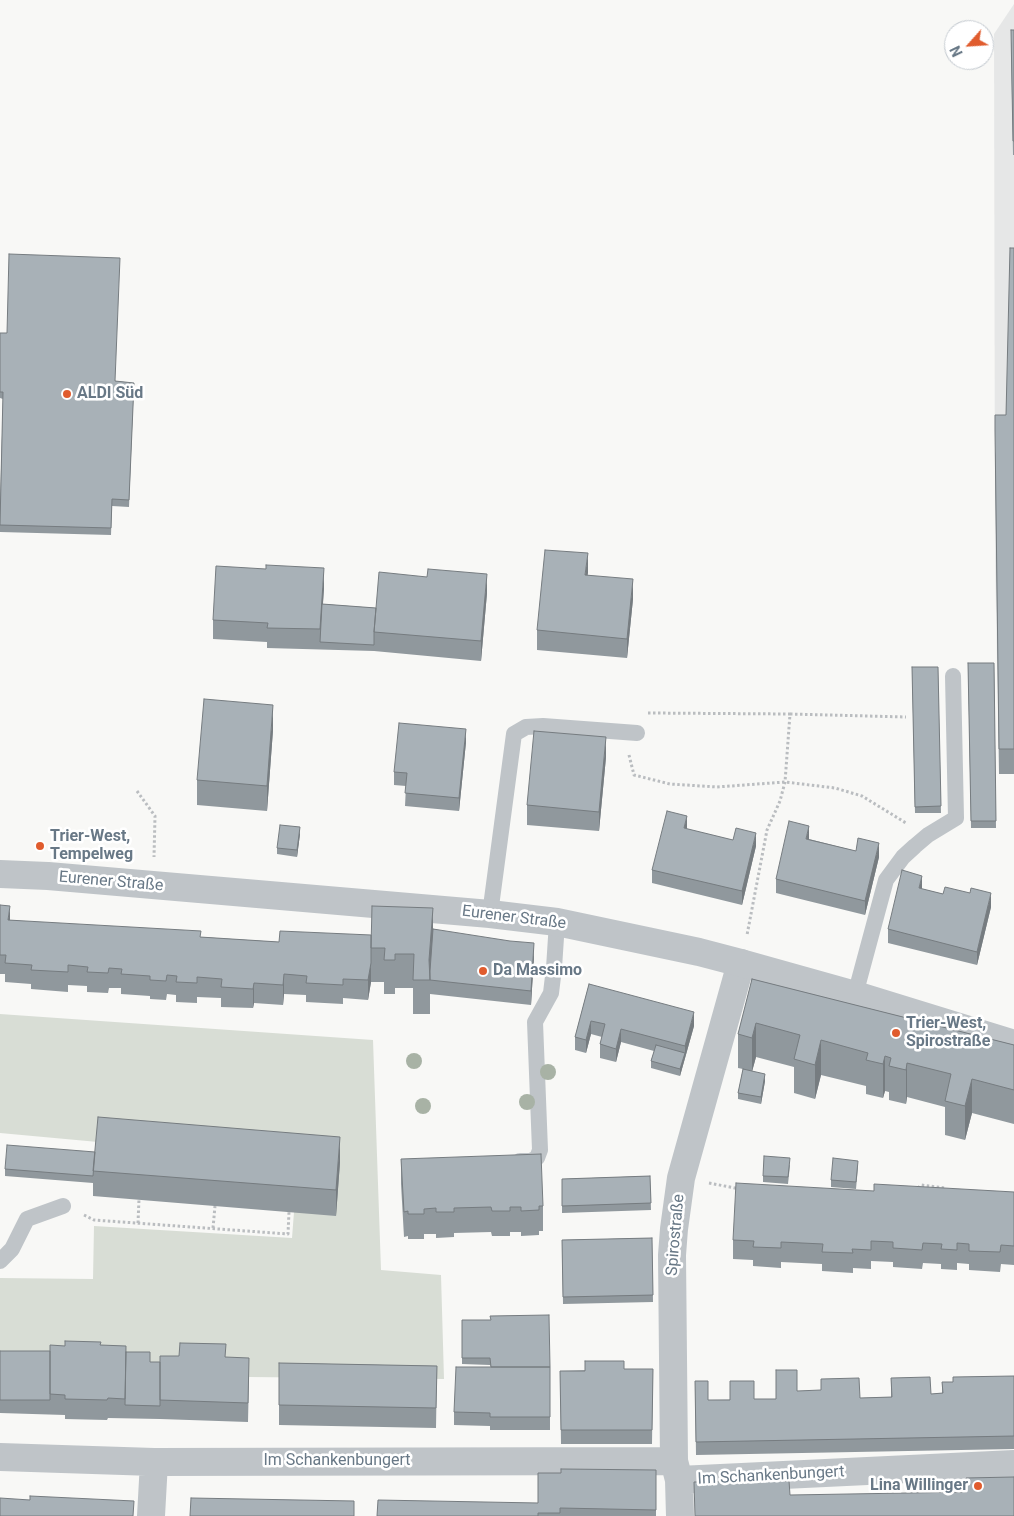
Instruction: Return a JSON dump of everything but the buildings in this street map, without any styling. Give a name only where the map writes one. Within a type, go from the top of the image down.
[{"type":"street","name":"Eurener Straße","points":[[0,874],[154,885],[490,914],[556,922],[699,952],[741,963],[855,995],[1014,1044]]},
{"type":"street","name":"Spirostraße","points":[[680,1516],[676,1470],[672,1255],[681,1178],[741,963]]},
{"type":"street","name":"Im Schankenbungert","points":[[0,1457],[154,1462],[676,1470],[1014,1464]]},
{"type":"street","points":[[151,1516],[154,1462]]},
{"type":"lane","points":[[855,995],[886,880],[903,858],[928,835],[956,818],[953,676]]},
{"type":"lane","points":[[490,914],[514,734],[526,727],[543,726],[634,732]]},
{"type":"lane","points":[[502,1162],[530,1161],[537,1158],[540,1150],[535,1022],[551,993],[556,922]]},
{"type":"lane","points":[[0,1261],[12,1249],[27,1220],[63,1206]]},
{"type":"path","points":[[906,717],[634,712],[634,732],[628,752],[634,775],[670,784],[708,786],[785,782],[835,788],[862,796],[894,817],[928,835]]},
{"type":"path","points":[[741,963],[767,830],[780,801],[785,782],[790,714]]},
{"type":"path","points":[[137,791],[155,816],[154,885]]},
{"type":"path","points":[[681,1178],[743,1190]]},
{"type":"path","points":[[916,1190],[921,1185],[948,1189]]},
{"type":"path","points":[[138,1223],[139,1200]]},
{"type":"path","points":[[63,1206],[94,1220],[288,1234],[289,1212]]},
{"type":"path","points":[[213,1228],[215,1206]]},
{"type":"shaded area","points":[[1014,4],[1014,774],[999,774],[995,557],[994,34]]},
{"type":"shaded area","points":[[0,1014],[373,1040],[381,1270],[441,1275],[444,1379],[249,1377],[0,1364],[0,1278],[93,1279],[94,1226],[292,1238],[294,1212],[98,1142],[0,1133]]},
{"type":"place","name":"ALDI Süd","points":[[67,394]]},
{"type":"place","name":"Trier-West, Tempelweg","points":[[40,846]]},
{"type":"place","name":"Da Massimo","points":[[483,971]]},
{"type":"place","name":"Trier-West, Spirostraße","points":[[896,1033]]},
{"type":"place","name":"Lina Willinger","points":[[978,1486]]}]
